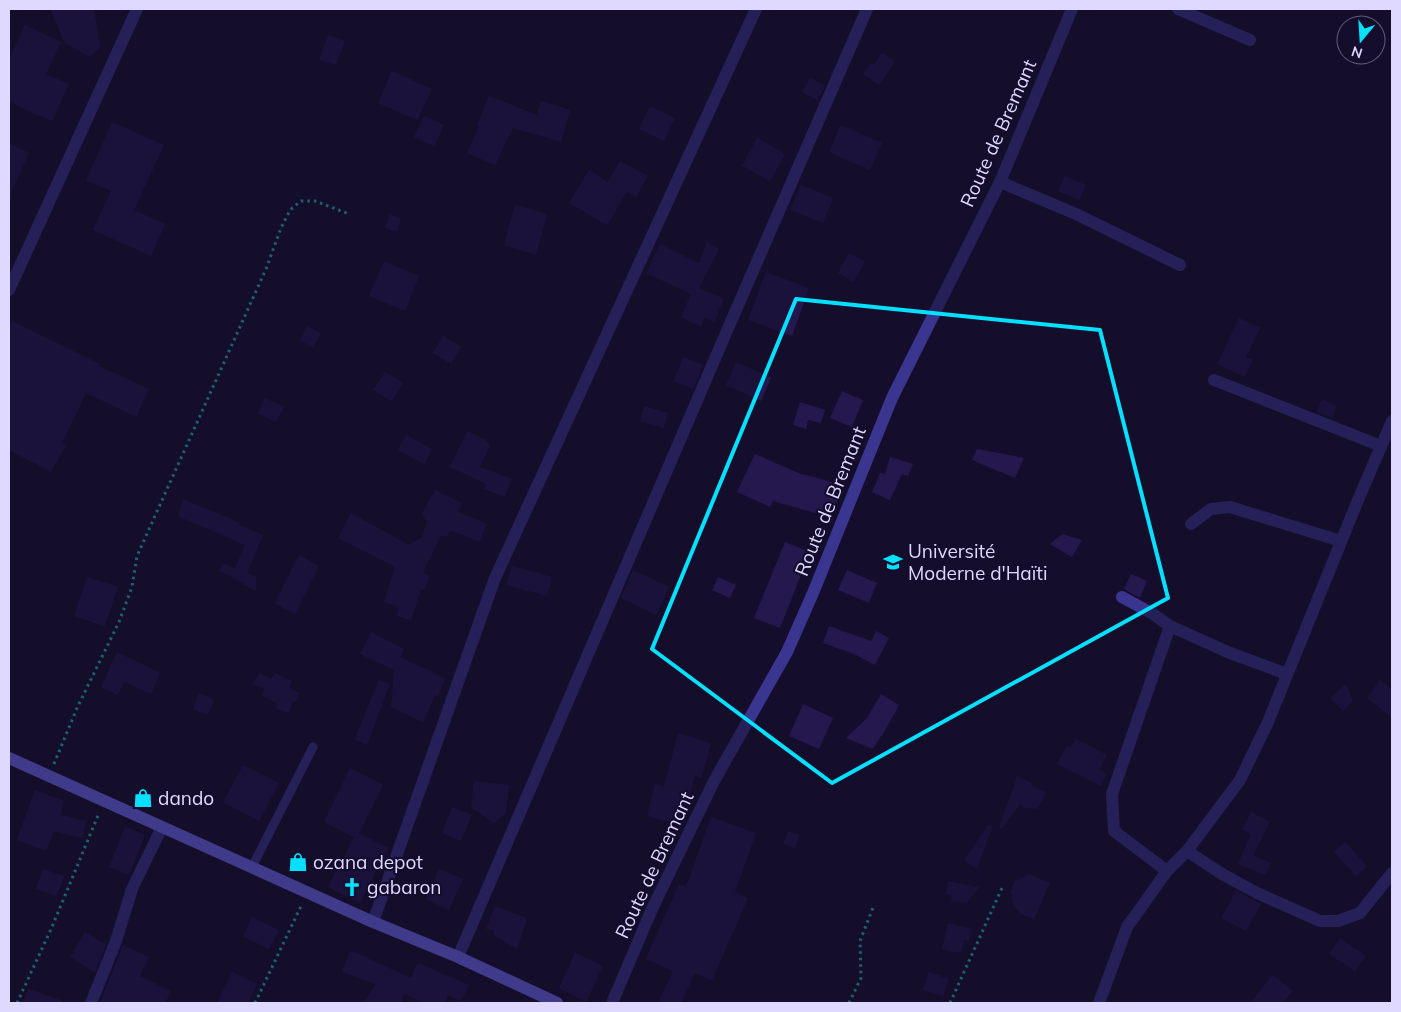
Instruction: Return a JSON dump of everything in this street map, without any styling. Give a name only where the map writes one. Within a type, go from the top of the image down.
[{"type":"main road","points":[[9,758],[372,922],[458,957],[557,1003]]},
{"type":"street","points":[[9,290],[137,9]]},
{"type":"street","points":[[372,922],[495,578],[756,9]]},
{"type":"street","points":[[458,957],[867,9]]},
{"type":"street","name":"Route de Bremant","points":[[612,1003],[652,909],[714,782],[787,652],[892,398],[1000,182],[1072,9]]},
{"type":"street","points":[[1178,9],[1250,40]]},
{"type":"street","points":[[1000,182],[1076,214],[1180,265]]},
{"type":"street","points":[[1214,380],[1381,446]]},
{"type":"street","points":[[1098,1003],[1127,927],[1167,871],[1187,851],[1240,780],[1268,722],[1392,421]]},
{"type":"street","points":[[1191,524],[1211,509],[1230,507],[1341,541]]},
{"type":"street","points":[[1122,598],[1153,614],[1170,626],[1230,653],[1287,674]]},
{"type":"street","points":[[1167,871],[1114,831],[1112,794],[1170,626]]},
{"type":"street","points":[[91,1003],[116,941],[132,889],[162,827]]},
{"type":"street","points":[[1187,851],[1239,884],[1320,921],[1338,921],[1360,913],[1392,873]]},
{"type":"lane","points":[[252,868],[313,747]]},
{"type":"path","points":[[49,776],[77,708],[119,622],[132,586],[137,556],[266,270],[281,228],[290,210],[301,201],[315,201],[349,214]]},
{"type":"path","points":[[17,1003],[52,927],[104,801]]},
{"type":"path","points":[[950,1003],[1002,888]]},
{"type":"path","points":[[255,1003],[308,892]]},
{"type":"path","points":[[849,1003],[861,978],[860,941],[874,905]]},
{"type":"highlighted area","points":[[796,299],[1100,330],[1168,598],[832,783],[652,649]]},
{"type":"building","points":[[50,9],[94,9],[100,47],[90,57],[65,43]]},
{"type":"building","points":[[25,25],[61,42],[46,74],[69,84],[52,121],[9,102],[9,60]]},
{"type":"building","points":[[328,35],[345,41],[336,65],[319,60]]},
{"type":"building","points":[[882,53],[895,62],[879,85],[863,74],[871,63],[874,65]]},
{"type":"building","points":[[392,71],[432,89],[417,120],[378,103]]},
{"type":"building","points":[[810,78],[825,86],[817,100],[802,92]]},
{"type":"building","points":[[489,96],[537,115],[541,101],[570,110],[561,142],[513,128],[495,165],[467,153]]},
{"type":"building","points":[[650,106],[675,118],[664,141],[639,129]]},
{"type":"building","points":[[424,116],[444,125],[434,146],[414,137]]},
{"type":"building","points":[[112,122],[164,145],[134,210],[165,224],[151,256],[93,230],[111,191],[86,180]]},
{"type":"building","points":[[841,125],[882,143],[870,170],[829,152]]},
{"type":"building","points":[[757,138],[785,154],[770,181],[742,166]]},
{"type":"building","points":[[9,143],[29,153],[9,197]]},
{"type":"building","points":[[620,161],[648,176],[636,197],[627,192],[607,225],[569,203],[589,170],[608,182]]},
{"type":"building","points":[[1065,176],[1086,185],[1079,200],[1058,191]]},
{"type":"building","points":[[801,185],[833,198],[823,223],[790,210]]},
{"type":"building","points":[[515,205],[547,214],[536,255],[504,245]]},
{"type":"building","points":[[390,214],[401,219],[397,232],[385,228]]},
{"type":"building","points":[[707,242],[719,249],[699,288],[724,299],[714,322],[705,317],[701,326],[681,317],[691,294],[646,273],[660,244],[699,263]]},
{"type":"building","points":[[849,253],[865,262],[854,282],[838,273]]},
{"type":"building","points":[[384,261],[419,276],[405,311],[369,296]]},
{"type":"building","points":[[766,272],[809,288],[792,336],[748,320]]},
{"type":"building","points":[[1239,318],[1260,328],[1246,357],[1253,360],[1245,377],[1217,364]]},
{"type":"building","points":[[12,321],[100,364],[99,366],[149,389],[136,417],[86,393],[62,443],[66,445],[51,472],[9,450],[9,328]]},
{"type":"building","points":[[308,326],[321,334],[313,348],[300,340]]},
{"type":"building","points":[[443,336],[461,347],[451,364],[433,353]]},
{"type":"building","points":[[683,357],[703,365],[693,389],[674,381]]},
{"type":"building","points":[[736,362],[771,378],[761,401],[726,385]]},
{"type":"building","points":[[385,372],[403,383],[392,401],[373,390]]},
{"type":"building","points":[[842,391],[863,400],[852,427],[830,418]]},
{"type":"building","points":[[265,398],[284,407],[276,422],[258,413]]},
{"type":"building","points":[[1322,399],[1337,406],[1332,418],[1317,412]]},
{"type":"building","points":[[800,402],[825,410],[821,423],[808,420],[806,429],[793,425]]},
{"type":"building","points":[[644,406],[668,413],[664,428],[640,421]]},
{"type":"building","points":[[467,431],[484,439],[490,445],[480,467],[512,479],[505,497],[484,489],[486,484],[450,467]]},
{"type":"building","points":[[406,435],[432,449],[424,464],[398,450]]},
{"type":"building","points":[[977,449],[1024,458],[1015,478],[972,460]]},
{"type":"building","points":[[755,454],[803,475],[842,485],[832,518],[773,501],[770,507],[737,492]]},
{"type":"building","points":[[890,457],[913,464],[908,476],[902,474],[890,500],[872,492],[880,473],[885,474]]},
{"type":"building","points":[[435,490],[462,503],[458,512],[487,524],[479,542],[450,530],[447,537],[441,535],[423,573],[430,576],[424,590],[421,589],[411,620],[397,616],[399,607],[384,602],[395,567],[338,538],[351,513],[409,545],[422,537],[427,522],[422,514]]},
{"type":"building","points":[[183,499],[240,523],[239,525],[263,535],[247,573],[256,577],[256,591],[219,570],[223,564],[235,568],[245,545],[178,516]]},
{"type":"building","points":[[1062,534],[1082,540],[1072,557],[1050,544]]},
{"type":"building","points":[[785,542],[810,552],[780,628],[754,618]]},
{"type":"building","points":[[299,555],[319,566],[295,614],[275,603]]},
{"type":"building","points":[[512,566],[552,577],[547,596],[506,585]]},
{"type":"building","points":[[633,570],[669,587],[656,615],[621,598]]},
{"type":"building","points":[[847,570],[877,583],[869,603],[838,590]]},
{"type":"building","points":[[1131,574],[1147,581],[1140,598],[1124,589]]},
{"type":"building","points":[[87,577],[118,587],[105,626],[74,616]]},
{"type":"building","points":[[718,577],[736,585],[730,598],[712,590]]},
{"type":"building","points":[[829,626],[871,641],[876,631],[889,638],[875,665],[854,654],[823,643]]},
{"type":"building","points":[[371,632],[404,649],[400,657],[445,678],[438,696],[435,695],[423,722],[391,707],[394,670],[360,654]]},
{"type":"building","points":[[117,652],[160,673],[151,694],[124,682],[118,695],[101,687]]},
{"type":"building","points":[[259,673],[271,679],[275,673],[292,681],[289,688],[299,693],[288,713],[276,708],[277,703],[262,696],[265,689],[253,684]]},
{"type":"building","points":[[379,680],[390,684],[367,745],[355,739]]},
{"type":"building","points":[[1380,680],[1392,689],[1392,718],[1367,698]]},
{"type":"building","points":[[1346,684],[1353,701],[1343,711],[1330,698]]},
{"type":"building","points":[[199,693],[214,700],[208,715],[193,709]]},
{"type":"building","points":[[881,694],[899,705],[873,749],[846,738],[867,718]]},
{"type":"building","points":[[803,704],[833,718],[819,749],[789,736]]},
{"type":"building","points":[[678,733],[711,743],[701,778],[695,776],[681,825],[647,816],[655,784],[664,787]]},
{"type":"building","points":[[1076,739],[1107,755],[1099,770],[1107,774],[1101,786],[1057,764],[1067,746],[1071,748]]},
{"type":"building","points":[[243,765],[279,783],[259,821],[223,802]]},
{"type":"building","points":[[350,768],[383,785],[359,833],[388,848],[360,903],[328,887],[354,837],[324,822]]},
{"type":"building","points":[[1017,777],[1031,782],[1031,785],[1046,793],[1037,809],[1025,808],[1020,804],[1002,829],[999,827]]},
{"type":"building","points":[[474,781],[509,785],[506,813],[494,823],[471,807]]},
{"type":"building","points":[[35,790],[64,801],[60,815],[86,821],[82,838],[54,831],[46,851],[17,840]]},
{"type":"building","points":[[452,807],[472,815],[461,841],[442,833]]},
{"type":"building","points":[[1251,812],[1270,822],[1253,855],[1271,863],[1265,875],[1238,864],[1251,834],[1242,829]]},
{"type":"building","points":[[711,817],[756,833],[735,892],[748,898],[712,980],[695,973],[681,1003],[658,1003],[673,971],[646,959],[679,884],[686,887]]},
{"type":"building","points":[[988,825],[992,827],[977,869],[964,860]]},
{"type":"building","points":[[125,827],[145,835],[129,875],[109,867]]},
{"type":"building","points":[[788,831],[799,835],[795,848],[783,844]]},
{"type":"building","points":[[1345,842],[1367,866],[1356,876],[1334,852]]},
{"type":"building","points":[[43,869],[64,876],[57,896],[36,889]]},
{"type":"building","points":[[439,869],[463,879],[449,910],[426,899]]},
{"type":"building","points":[[1029,874],[1050,883],[1034,919],[1019,913],[1019,910],[1014,908],[1010,893],[1015,881]]},
{"type":"building","points":[[948,881],[979,887],[967,903],[951,901],[952,895],[946,894]]},
{"type":"building","points":[[1236,891],[1261,904],[1246,931],[1221,918]]},
{"type":"building","points":[[495,906],[527,918],[517,949],[495,936],[493,930],[486,929]]},
{"type":"building","points":[[252,917],[279,930],[269,949],[243,936]]},
{"type":"building","points":[[948,923],[972,929],[969,941],[964,940],[961,953],[942,949]]},
{"type":"building","points":[[85,932],[106,945],[95,972],[70,957]]},
{"type":"building","points":[[1340,938],[1366,956],[1355,971],[1329,954]]},
{"type":"building","points":[[123,945],[149,957],[140,976],[171,991],[165,1003],[100,1003]]},
{"type":"building","points":[[350,951],[368,957],[411,978],[418,963],[469,985],[461,1001],[448,995],[444,1003],[425,1003],[404,994],[401,1003],[363,1003],[376,984],[342,972]]},
{"type":"building","points":[[575,953],[603,966],[586,1002],[559,988]]},
{"type":"building","points":[[232,972],[257,984],[248,1003],[217,1003]]},
{"type":"building","points":[[929,972],[949,979],[943,996],[923,990]]},
{"type":"building","points":[[1273,975],[1293,991],[1282,1003],[1250,1003]]},
{"type":"building","points":[[28,989],[63,1001],[63,1003],[23,1003]]},
{"type":"place","name":"Université Moderne d'Haïti","points":[[893,562]]},
{"type":"place","name":"dando","points":[[143,798]]},
{"type":"place","name":"ozana depot","points":[[298,862]]},
{"type":"place","name":"gabaron","points":[[352,887]]}]
